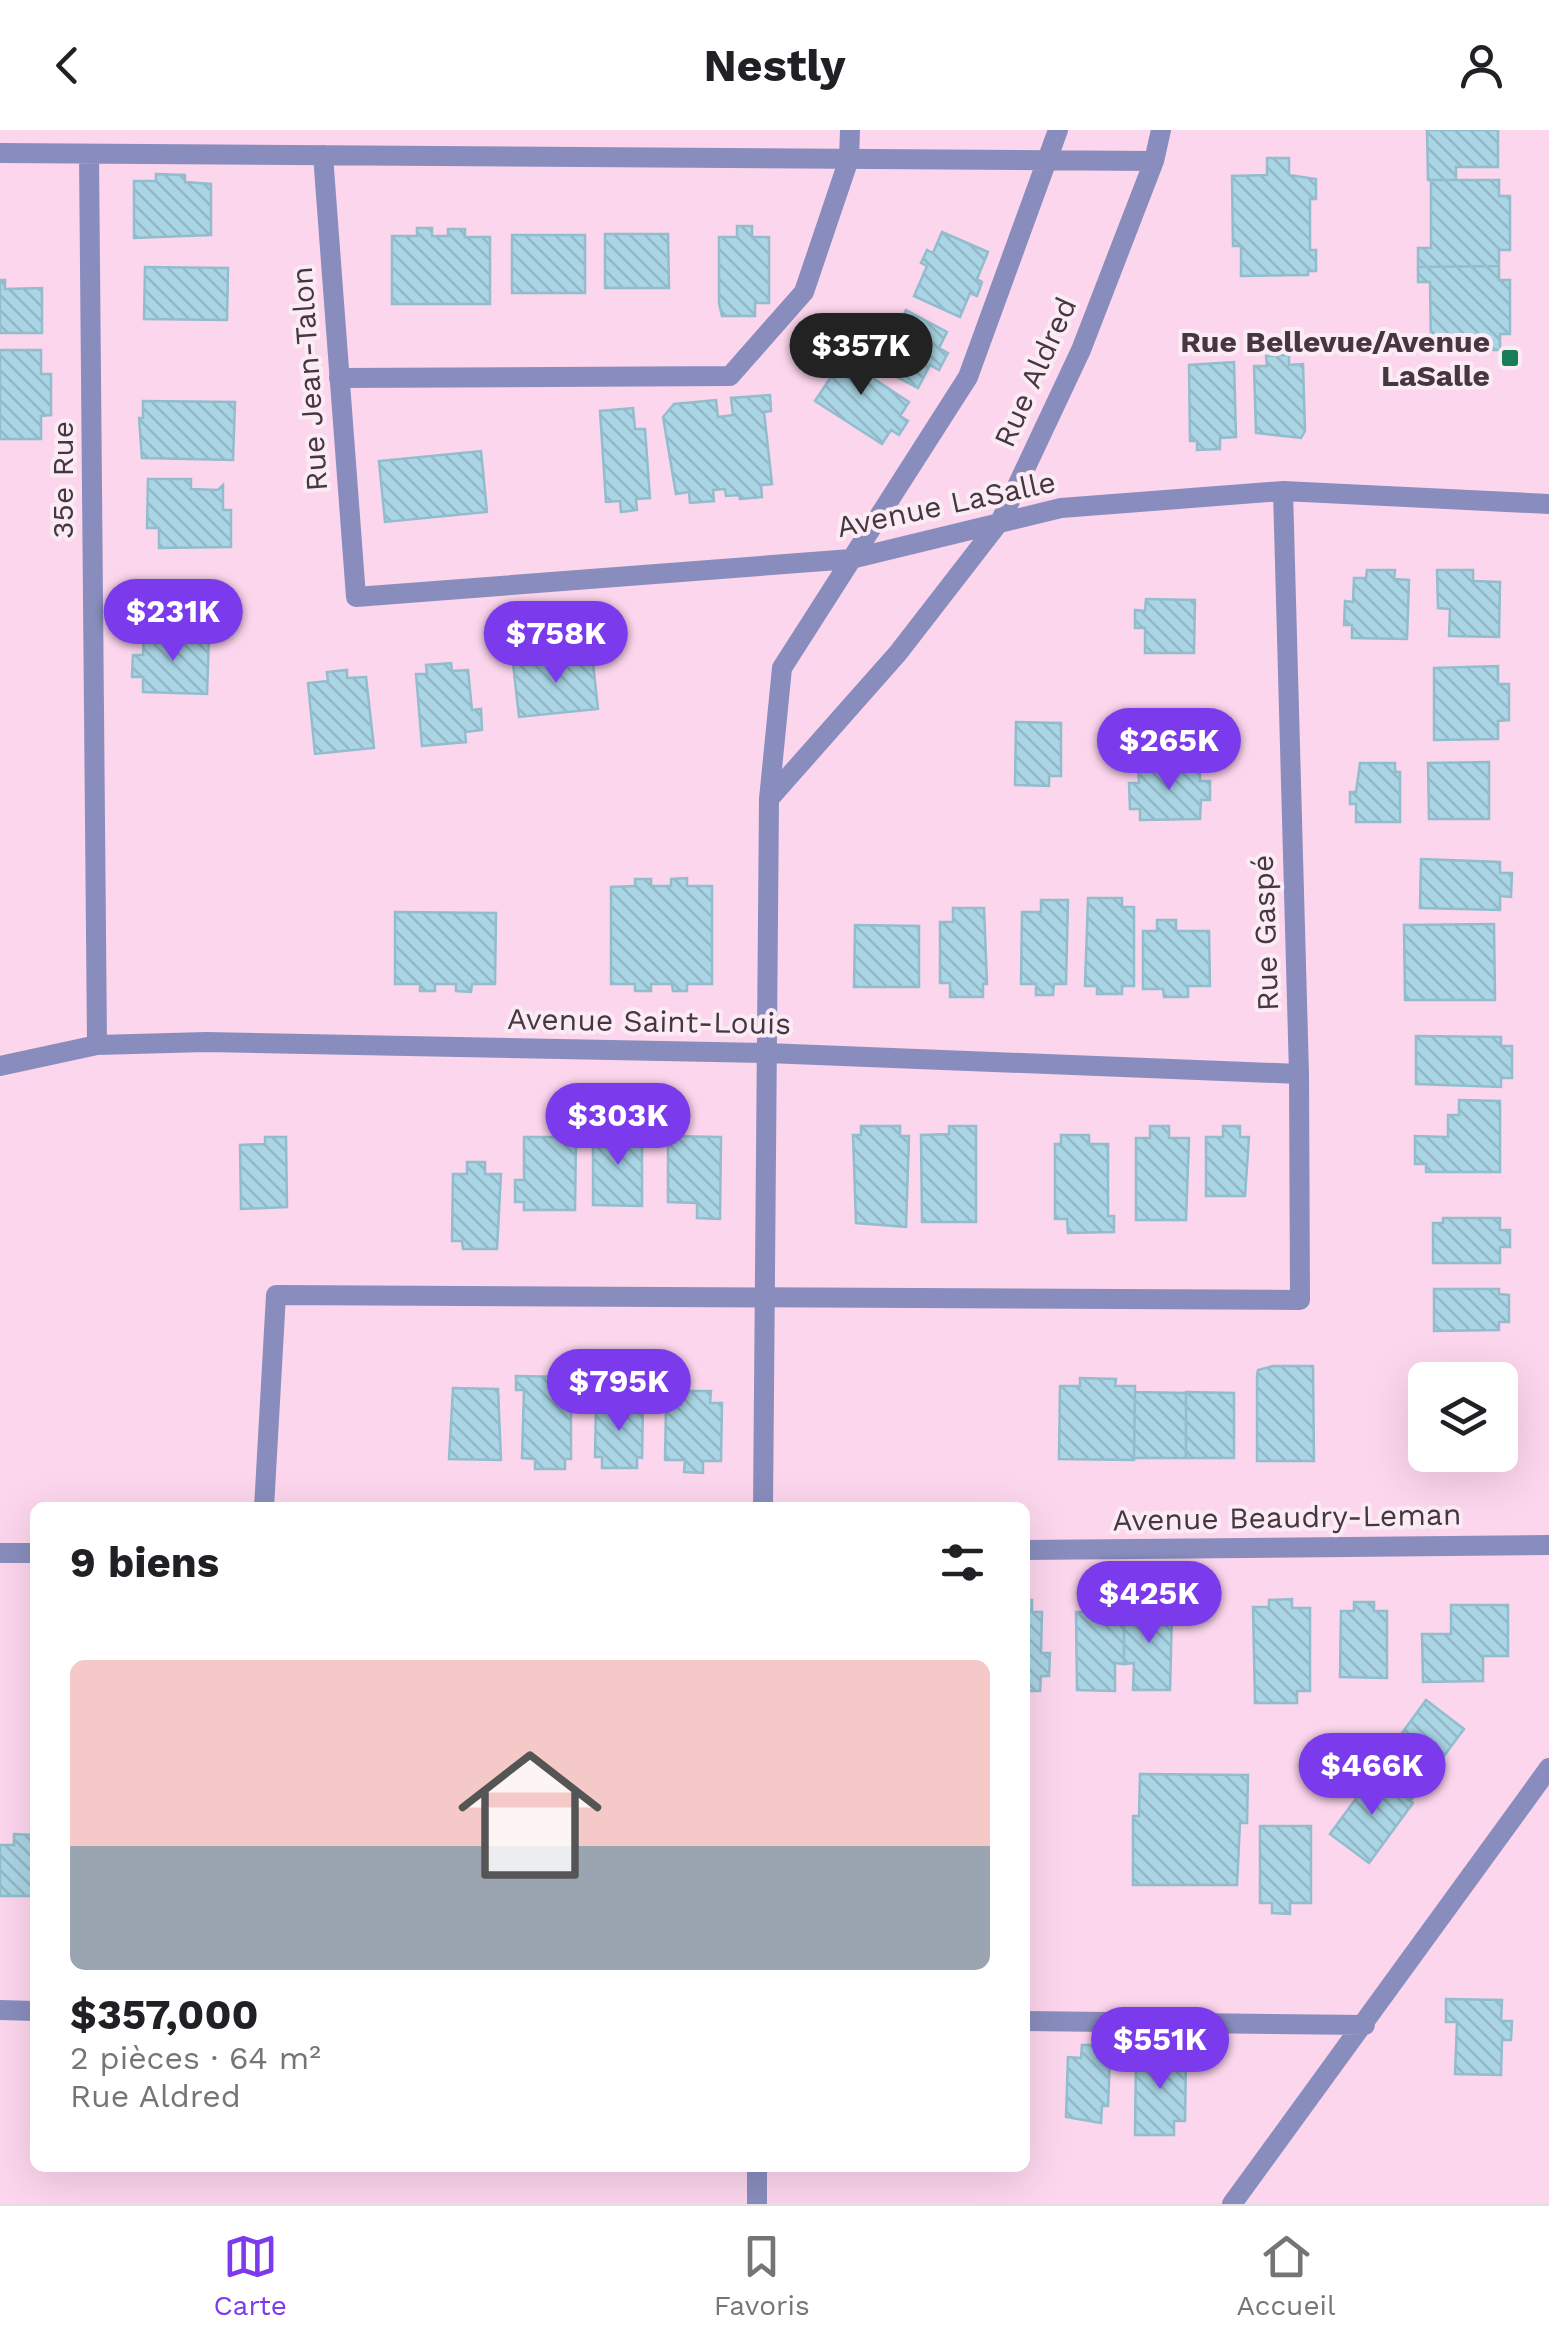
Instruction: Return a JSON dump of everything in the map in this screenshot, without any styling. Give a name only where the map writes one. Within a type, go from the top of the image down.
[{"type":"street","points":[[340,378],[730,376],[804,292],[849,159],[850,130]]},
{"type":"street","name":"Rue Aldred","points":[[763,1502],[769,800],[782,668],[968,377],[1058,130]]},
{"type":"street","name":"Rue Aldred","points":[[769,800],[898,653],[1001,520],[1081,350],[1154,161],[1161,130]]},
{"type":"street","points":[[0,153],[1154,161]]},
{"type":"street","name":"35e Rue","points":[[90,154],[97,1046]]},
{"type":"street","name":"Rue Jean-Talon","points":[[323,156],[356,597]]},
{"type":"street","name":"Avenue LaSalle","points":[[356,597],[851,558],[1061,508],[1283,491],[1549,504]]},
{"type":"street","name":"Rue Gaspé","points":[[765,1296],[1300,1300],[1299,1074],[1283,491]]},
{"type":"street","name":"Avenue Saint-Louis","points":[[0,1066],[97,1046],[206,1042],[767,1053],[1299,1074]]},
{"type":"street","points":[[264,1502],[276,1295],[765,1296]]},
{"type":"street","name":"Avenue Beaudry-Leman","points":[[1030,1550],[1549,1545]]},
{"type":"street","points":[[0,1553],[30,1553]]},
{"type":"street","points":[[1232,2204],[1549,1768]]},
{"type":"street","points":[[0,2010],[30,2010]]},
{"type":"street","points":[[1030,2021],[1364,2025]]},
{"type":"street","points":[[757,2204],[758,2172]]},
{"type":"building","points":[[1427,130],[1498,130],[1498,167],[1456,167],[1456,180],[1428,180]]},
{"type":"building","points":[[1267,158],[1289,158],[1289,175],[1316,179],[1316,199],[1310,199],[1310,250],[1316,250],[1316,271],[1308,271],[1308,275],[1241,276],[1241,246],[1233,246],[1232,176],[1267,175]]},
{"type":"building","points":[[156,174],[185,175],[185,182],[211,184],[211,235],[134,238],[134,181],[156,181]]},
{"type":"building","points":[[1431,180],[1499,180],[1499,196],[1510,196],[1510,250],[1499,250],[1499,266],[1418,267],[1418,248],[1431,248]]},
{"type":"building","points":[[737,226],[752,226],[752,237],[769,237],[769,303],[755,303],[755,316],[722,316],[719,303],[719,237],[737,237]]},
{"type":"building","points":[[417,228],[432,228],[432,236],[448,236],[448,229],[465,229],[465,237],[490,237],[490,304],[392,304],[392,236],[417,236]]},
{"type":"building","points":[[942,232],[988,252],[977,279],[982,282],[977,296],[970,293],[960,317],[914,296],[927,266],[921,263],[927,250],[933,253]]},
{"type":"building","points":[[605,234],[668,234],[669,288],[605,288]]},
{"type":"building","points":[[512,235],[585,235],[585,293],[512,293]]},
{"type":"building","points":[[1499,266],[1499,280],[1510,280],[1510,334],[1500,334],[1500,350],[1431,350],[1430,282],[1418,282],[1418,267]]},
{"type":"building","points":[[145,267],[228,268],[227,320],[144,319]]},
{"type":"building","points":[[0,280],[5,280],[5,289],[42,288],[42,333],[0,333]]},
{"type":"building","points":[[906,310],[947,332],[939,348],[948,353],[939,370],[930,365],[918,388],[876,366],[888,345],[878,340],[889,318],[899,323]]},
{"type":"building","points":[[840,345],[863,359],[858,368],[909,402],[900,416],[908,421],[899,435],[891,430],[882,444],[815,401],[831,377],[823,373]]},
{"type":"building","points":[[0,350],[41,350],[41,374],[51,374],[51,415],[41,416],[41,439],[0,439]]},
{"type":"building","points":[[1289,355],[1289,365],[1303,364],[1305,431],[1301,438],[1256,433],[1254,366],[1267,366],[1266,356]]},
{"type":"building","points":[[1234,362],[1236,437],[1220,438],[1220,449],[1197,450],[1197,441],[1190,441],[1189,365]]},
{"type":"building","points":[[770,395],[771,411],[764,412],[772,484],[761,485],[762,497],[740,499],[739,495],[726,496],[725,489],[713,490],[714,501],[690,503],[689,492],[676,494],[663,417],[674,404],[716,400],[718,417],[733,415],[731,398]]},
{"type":"building","points":[[143,401],[235,402],[233,460],[142,458],[139,418],[143,418]]},
{"type":"building","points":[[633,408],[635,429],[645,429],[650,498],[636,499],[637,510],[621,512],[620,501],[606,502],[600,411]]},
{"type":"building","points":[[481,451],[487,512],[385,522],[379,461]]},
{"type":"building","points":[[148,479],[191,479],[191,489],[218,490],[223,485],[223,510],[231,510],[231,547],[159,548],[159,528],[147,528]]},
{"type":"building","points":[[1367,570],[1395,570],[1394,579],[1409,580],[1407,639],[1352,638],[1352,625],[1344,625],[1345,601],[1353,602],[1354,578],[1366,578]]},
{"type":"building","points":[[1437,570],[1473,570],[1473,581],[1500,582],[1499,637],[1449,636],[1450,609],[1438,608]]},
{"type":"building","points":[[1146,599],[1195,600],[1194,653],[1145,653],[1145,628],[1135,628],[1135,610],[1145,611]]},
{"type":"building","points":[[144,633],[209,636],[207,694],[143,692],[143,677],[132,677],[133,655],[143,655]]},
{"type":"building","points":[[592,654],[598,709],[519,717],[513,663]]},
{"type":"building","points":[[451,663],[452,671],[468,670],[472,710],[481,709],[482,730],[465,732],[466,742],[422,746],[416,674],[427,674],[426,665]]},
{"type":"building","points":[[1498,666],[1498,684],[1509,684],[1509,720],[1498,721],[1498,739],[1434,740],[1434,668]]},
{"type":"building","points":[[347,670],[347,678],[366,677],[374,748],[315,754],[308,683],[328,681],[327,672]]},
{"type":"building","points":[[1016,722],[1061,723],[1061,776],[1049,776],[1049,786],[1015,785]]},
{"type":"building","points":[[1489,762],[1489,819],[1429,819],[1428,763]]},
{"type":"building","points":[[1360,763],[1395,763],[1395,772],[1400,772],[1400,822],[1356,822],[1356,804],[1350,804],[1350,792],[1356,792]]},
{"type":"building","points":[[1200,765],[1200,781],[1210,781],[1210,800],[1201,800],[1200,819],[1140,820],[1140,809],[1130,809],[1129,783],[1139,783],[1138,767]]},
{"type":"building","points":[[1421,859],[1500,862],[1500,873],[1512,873],[1511,897],[1500,896],[1500,910],[1420,908]]},
{"type":"building","points":[[687,878],[687,886],[712,886],[712,984],[687,984],[687,991],[673,991],[672,984],[651,984],[651,991],[635,991],[635,984],[611,984],[611,887],[635,886],[635,879],[651,879],[651,886],[671,886],[671,879]]},
{"type":"building","points":[[1088,898],[1122,898],[1122,907],[1134,907],[1134,986],[1122,986],[1122,994],[1097,994],[1097,986],[1085,986]]},
{"type":"building","points":[[1041,900],[1068,900],[1066,984],[1054,984],[1053,995],[1036,995],[1036,984],[1021,984],[1022,912],[1041,912]]},
{"type":"building","points":[[953,908],[984,908],[987,984],[983,984],[983,997],[950,997],[950,983],[940,983],[940,922],[953,922]]},
{"type":"building","points":[[395,912],[496,913],[495,984],[472,984],[471,992],[456,991],[456,984],[435,984],[435,991],[420,991],[420,984],[395,984]]},
{"type":"building","points":[[1157,920],[1176,920],[1176,931],[1209,931],[1210,986],[1188,986],[1188,997],[1164,997],[1163,989],[1143,989],[1143,931],[1157,931]]},
{"type":"building","points":[[1494,924],[1495,1000],[1405,1000],[1404,925]]},
{"type":"building","points":[[855,925],[919,926],[919,987],[854,987]]},
{"type":"building","points":[[1416,1036],[1501,1037],[1501,1046],[1512,1046],[1512,1078],[1501,1078],[1501,1087],[1416,1084]]},
{"type":"building","points":[[1459,1100],[1500,1101],[1500,1172],[1426,1172],[1426,1164],[1415,1164],[1415,1136],[1448,1137],[1448,1115],[1459,1115]]},
{"type":"building","points":[[861,1126],[900,1126],[900,1136],[909,1136],[906,1227],[856,1223],[853,1135],[861,1135]]},
{"type":"building","points":[[949,1126],[976,1126],[976,1222],[922,1222],[921,1135],[949,1134]]},
{"type":"building","points":[[1150,1126],[1169,1126],[1169,1138],[1189,1138],[1186,1220],[1136,1220],[1136,1138],[1150,1138]]},
{"type":"building","points":[[1223,1126],[1240,1126],[1240,1137],[1249,1137],[1245,1196],[1206,1196],[1206,1137],[1223,1137]]},
{"type":"building","points":[[593,1130],[642,1130],[642,1206],[593,1205]]},
{"type":"building","points":[[1061,1135],[1089,1135],[1089,1144],[1108,1144],[1108,1216],[1114,1216],[1114,1232],[1068,1233],[1067,1219],[1055,1219],[1055,1144],[1061,1144]]},
{"type":"building","points":[[668,1136],[721,1137],[720,1219],[697,1218],[697,1203],[668,1202]]},
{"type":"building","points":[[265,1137],[286,1137],[287,1207],[241,1209],[240,1145],[265,1144]]},
{"type":"building","points":[[524,1137],[576,1137],[575,1210],[524,1210],[524,1202],[515,1202],[515,1180],[524,1180]]},
{"type":"building","points":[[467,1162],[485,1162],[485,1174],[501,1174],[497,1249],[463,1249],[462,1241],[452,1241],[453,1174],[467,1174]]},
{"type":"building","points":[[1443,1218],[1500,1218],[1500,1230],[1510,1230],[1510,1247],[1500,1247],[1500,1263],[1433,1263],[1433,1223],[1443,1223]]},
{"type":"building","points":[[1434,1289],[1499,1289],[1499,1294],[1509,1295],[1509,1322],[1499,1322],[1499,1330],[1434,1331]]},
{"type":"building","points":[[1313,1366],[1314,1461],[1257,1461],[1257,1375],[1258,1370]]},
{"type":"building","points":[[516,1376],[571,1377],[571,1459],[565,1459],[565,1469],[535,1469],[535,1459],[522,1458],[524,1390],[516,1390]]},
{"type":"building","points":[[1080,1378],[1116,1379],[1115,1386],[1135,1386],[1134,1460],[1059,1459],[1060,1386],[1080,1386]]},
{"type":"building","points":[[453,1388],[498,1389],[501,1460],[449,1459]]},
{"type":"building","points":[[681,1391],[711,1391],[710,1403],[722,1403],[721,1461],[703,1461],[703,1473],[684,1472],[685,1460],[665,1460],[666,1405],[681,1405]]},
{"type":"building","points":[[1135,1392],[1186,1393],[1186,1458],[1134,1458]]},
{"type":"building","points":[[1186,1392],[1234,1393],[1234,1458],[1186,1458]]},
{"type":"building","points":[[596,1402],[643,1402],[642,1458],[637,1457],[637,1468],[602,1468],[602,1457],[595,1457]]},
{"type":"building","points":[[1292,1599],[1292,1608],[1310,1608],[1310,1691],[1297,1691],[1297,1703],[1255,1703],[1253,1607],[1269,1607],[1269,1600]]},
{"type":"building","points":[[1030,1600],[1032,1612],[1042,1612],[1041,1653],[1050,1653],[1049,1676],[1041,1676],[1040,1691],[1030,1691]]},
{"type":"building","points":[[1089,1600],[1114,1600],[1114,1613],[1124,1613],[1124,1664],[1115,1663],[1115,1691],[1077,1690],[1076,1612],[1089,1612]]},
{"type":"building","points":[[1134,1600],[1160,1601],[1160,1613],[1172,1613],[1170,1690],[1133,1690],[1134,1663],[1124,1664],[1124,1613],[1134,1613]]},
{"type":"building","points":[[1354,1602],[1374,1602],[1374,1611],[1387,1611],[1387,1678],[1340,1677],[1341,1611],[1354,1611]]},
{"type":"building","points":[[1451,1605],[1508,1605],[1508,1656],[1483,1656],[1483,1681],[1423,1682],[1422,1634],[1451,1634]]},
{"type":"building","points":[[1426,1700],[1464,1729],[1412,1799],[1369,1766],[1391,1735],[1397,1740]]},
{"type":"building","points":[[1140,1774],[1248,1775],[1247,1823],[1240,1823],[1237,1885],[1133,1885],[1133,1816],[1139,1816]]},
{"type":"building","points":[[1374,1774],[1413,1803],[1369,1863],[1330,1834]]},
{"type":"building","points":[[1260,1826],[1311,1826],[1311,1903],[1290,1903],[1290,1914],[1272,1913],[1272,1903],[1260,1903]]},
{"type":"building","points":[[14,1834],[30,1835],[30,1896],[0,1896],[0,1845],[14,1845]]},
{"type":"building","points":[[1446,1999],[1502,2000],[1501,2021],[1512,2021],[1511,2040],[1502,2040],[1501,2075],[1455,2074],[1457,2022],[1446,2022]]},
{"type":"building","points":[[1082,2045],[1098,2045],[1098,2058],[1110,2058],[1108,2106],[1102,2106],[1101,2123],[1066,2117],[1068,2057],[1081,2058]]},
{"type":"building","points":[[1156,2046],[1174,2046],[1174,2057],[1186,2058],[1185,2121],[1174,2121],[1174,2135],[1135,2135],[1136,2056],[1155,2057]]},
{"type":"place","name":"Rue Bellevue/Avenue LaSalle","points":[[1510,358]]}]
